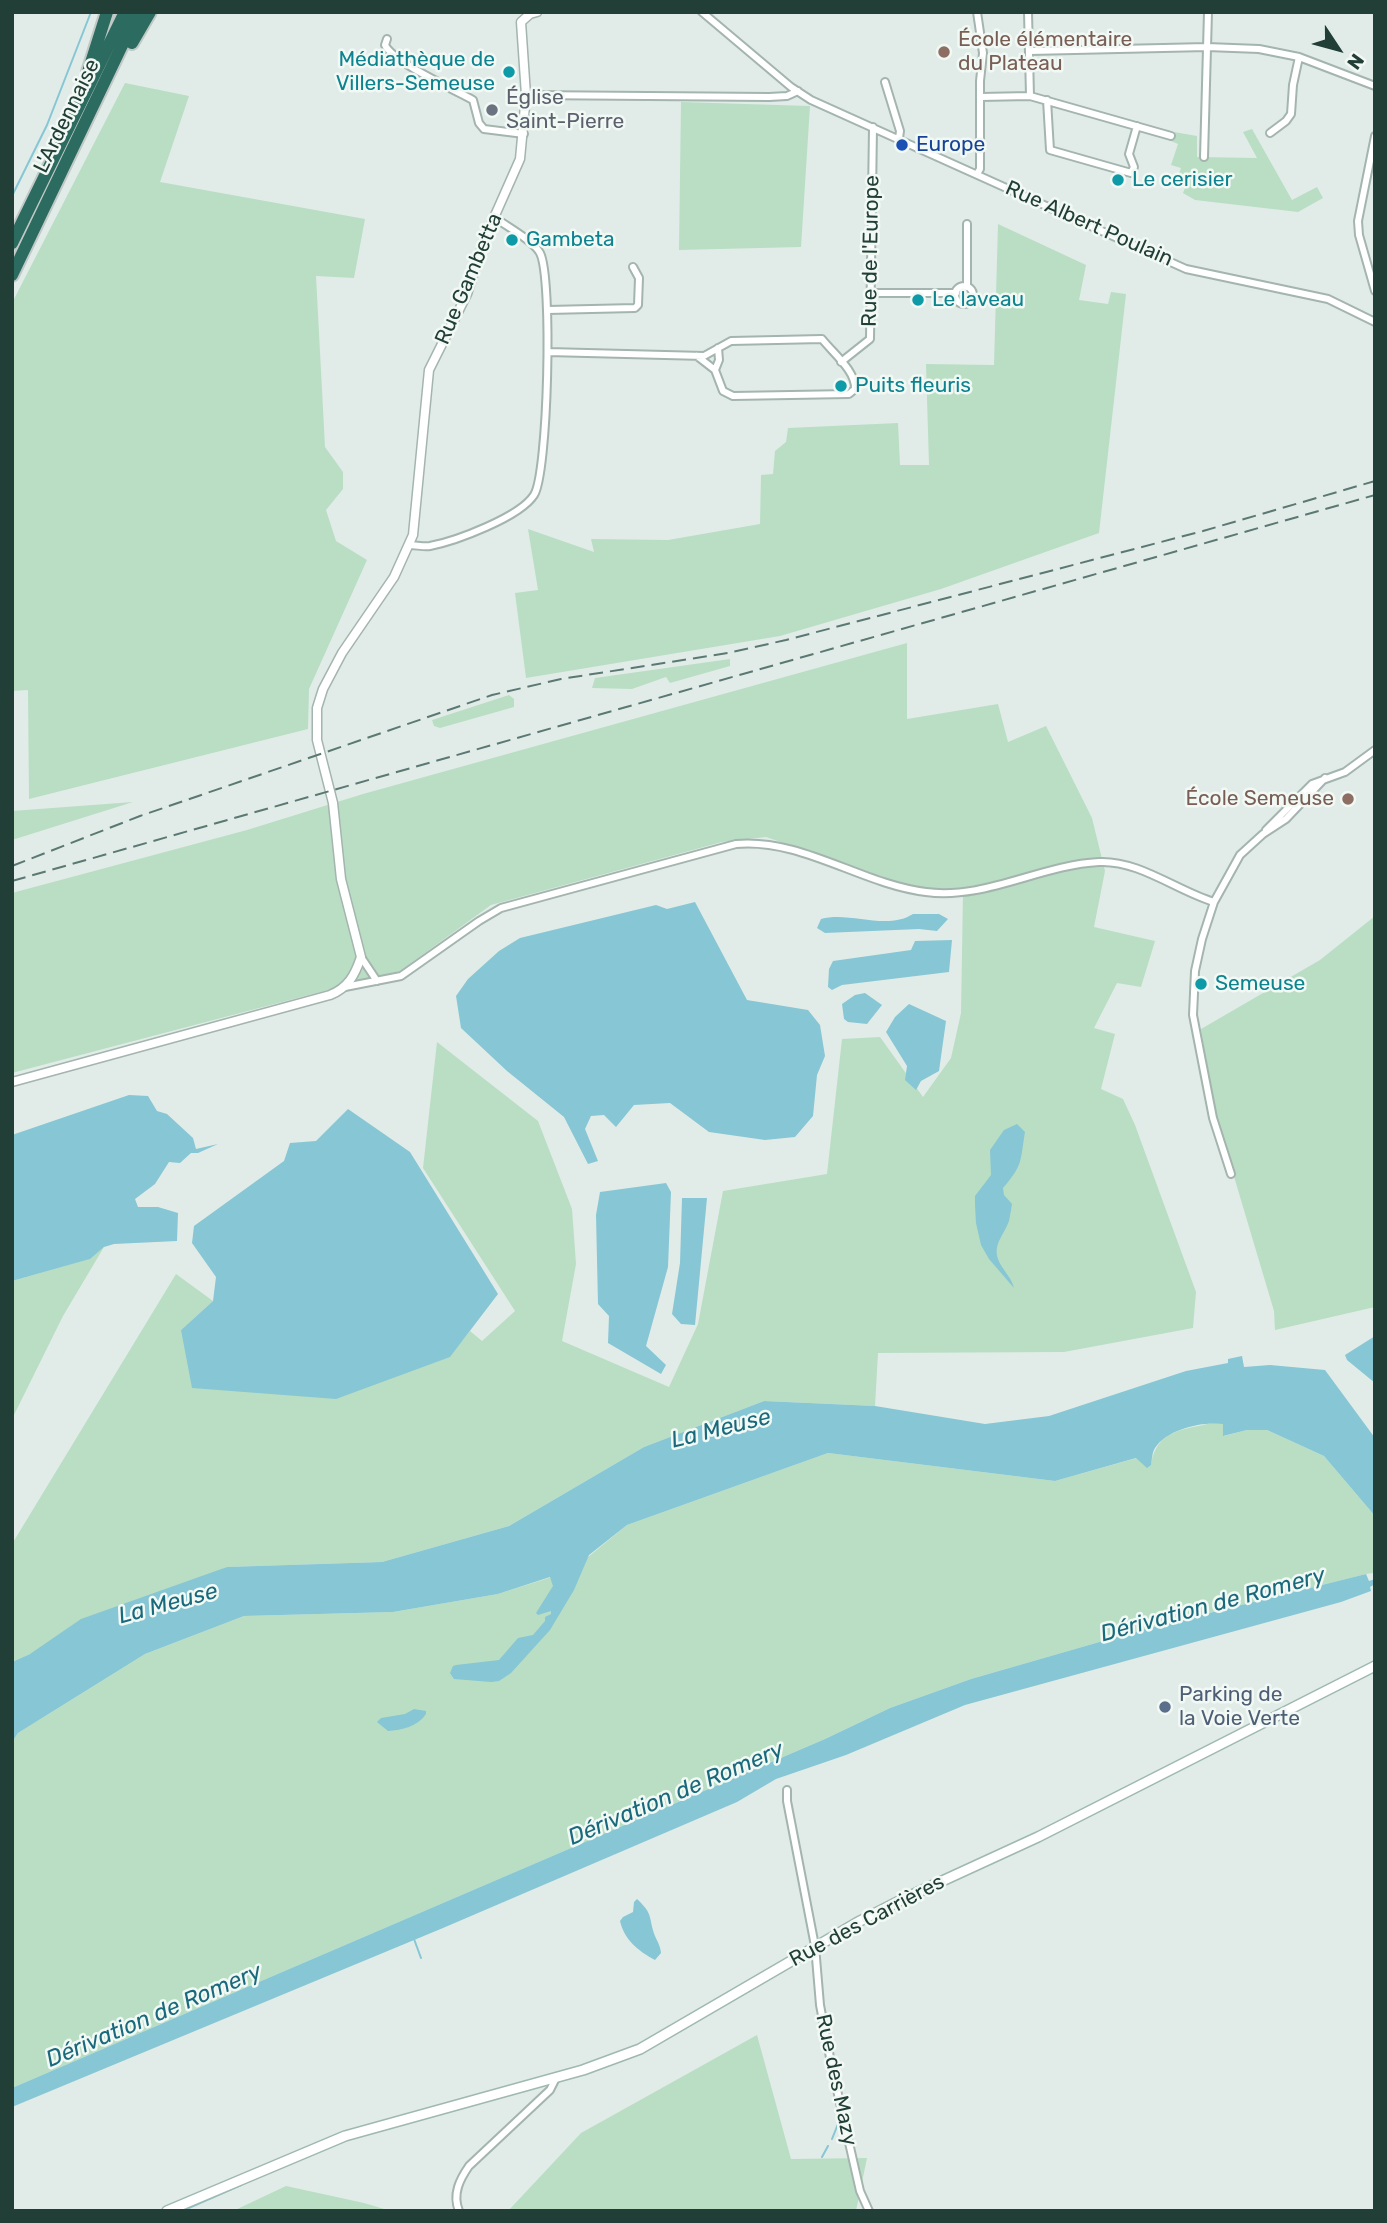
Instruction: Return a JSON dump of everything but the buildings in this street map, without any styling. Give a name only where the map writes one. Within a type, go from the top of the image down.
[{"type":"highway","points":[[67,128],[107,12]]},
{"type":"highway","name":"L'Ardennaise","points":[[12,243],[125,12]]},
{"type":"highway","name":"L'Ardennaise","points":[[12,275],[138,12]]},
{"type":"highway","points":[[86,122],[149,12]]},
{"type":"main road","name":"Rue des Carrières","points":[[167,2211],[345,2136],[540,2083],[640,2049],[815,1946],[903,1899],[1038,1837],[1375,1665]]},
{"type":"street","points":[[524,15],[537,12]]},
{"type":"street","name":"Rue Albert Poulain","points":[[702,12],[811,100],[1186,269],[1328,299],[1375,322]]},
{"type":"street","points":[[977,12],[982,53],[980,169],[977,174]]},
{"type":"street","points":[[1028,12],[1030,96]]},
{"type":"street","points":[[1204,157],[1209,12]]},
{"type":"street","name":"Rue Gambetta","points":[[361,957],[341,879],[333,803],[317,740],[316,716],[323,690],[342,653],[394,577],[409,545],[416,519],[429,370],[467,294],[494,217],[520,159],[526,95],[522,22],[524,15]]},
{"type":"street","points":[[387,39],[385,45],[388,51],[473,100],[479,123],[484,129],[524,134]]},
{"type":"street","points":[[1030,51],[1207,47],[1259,49],[1299,58],[1375,86]]},
{"type":"street","points":[[1270,132],[1286,121],[1290,114],[1299,58]]},
{"type":"street","points":[[885,82],[900,131],[899,138]]},
{"type":"street","points":[[526,95],[769,97],[787,96],[798,91]]},
{"type":"street","points":[[980,97],[1030,96],[1171,136]]},
{"type":"street","points":[[1047,100],[1050,150],[1131,173],[1133,161],[1129,154],[1137,126]]},
{"type":"street","name":"Rue de l'Europe","points":[[841,362],[870,339],[873,127]]},
{"type":"street","points":[[1375,136],[1358,221],[1359,235],[1375,291]]},
{"type":"street","points":[[409,545],[429,547],[492,524],[523,508],[533,497],[539,478],[548,382],[548,310],[541,253],[494,217]]},
{"type":"street","points":[[967,224],[967,287]]},
{"type":"street","points":[[548,310],[635,308],[638,305],[639,278],[633,267]]},
{"type":"street","points":[[967,287],[972,290],[973,295],[969,302],[961,303],[956,293],[959,288],[967,287]]},
{"type":"street","points":[[871,293],[956,293]]},
{"type":"street","points":[[548,352],[704,356],[731,341],[822,340],[856,385],[853,393],[849,394],[733,396],[723,391],[715,370],[697,356]]},
{"type":"street","points":[[715,370],[719,360],[718,348]]},
{"type":"street","points":[[1231,1174],[1213,1118],[1193,1016],[1195,971],[1214,902],[1240,855],[1263,834],[1286,819],[1325,778],[1345,772],[1375,750]]},
{"type":"street","points":[[12,1082],[330,995],[345,987],[401,976],[501,908],[736,844],[756,842],[781,846],[897,886],[950,894],[1073,865],[1116,863],[1214,902]]},
{"type":"street","points":[[361,957],[377,981]]},
{"type":"street","points":[[345,987],[352,979],[361,957]]},
{"type":"street","name":"Rue des Mazy","points":[[787,1790],[797,1862],[815,1946],[820,2005],[832,2068],[860,2191],[869,2211]]},
{"type":"street","points":[[459,2211],[456,2196],[460,2179],[469,2166],[550,2090],[556,2078]]},
{"type":"street","points":[[540,2083],[541,2098]]},
{"type":"green space","points":[[125,83],[189,96],[160,182],[365,219],[354,278],[316,276],[325,447],[343,472],[343,489],[326,510],[336,541],[367,560],[309,689],[308,729],[29,799],[28,690],[12,691],[12,303]]},
{"type":"green space","points":[[681,102],[810,106],[801,247],[679,250]]},
{"type":"green space","points":[[1252,129],[1292,200],[1317,187],[1323,198],[1298,212],[1195,200],[1183,193],[1187,183],[1177,179],[1181,168],[1171,165],[1178,144],[1171,141],[1174,132],[1197,136],[1197,157],[1257,158],[1243,132]]},
{"type":"green space","points":[[998,224],[1086,265],[1079,300],[1108,304],[1111,292],[1126,294],[1099,533],[941,589],[780,636],[526,678],[515,593],[538,590],[528,529],[594,552],[591,539],[668,540],[760,524],[761,475],[773,474],[775,451],[786,442],[788,428],[898,423],[900,465],[929,465],[926,364],[994,365]]},
{"type":"green space","points":[[907,643],[907,719],[998,704],[1008,742],[1046,726],[1092,818],[1105,871],[1094,927],[1155,941],[1141,987],[1117,983],[1094,1028],[1115,1034],[1101,1089],[1123,1099],[1135,1125],[1196,1292],[1193,1328],[1064,1352],[878,1353],[875,1406],[764,1401],[644,1447],[509,1526],[382,1562],[227,1567],[12,1662],[12,1544],[176,1274],[213,1301],[181,1330],[449,1357],[470,1331],[482,1341],[515,1311],[423,1168],[437,1042],[538,1121],[572,1209],[576,1264],[562,1341],[669,1387],[698,1324],[723,1191],[827,1174],[842,1039],[880,1037],[923,1097],[951,1058],[961,1013],[963,892],[923,891],[766,837],[722,842],[491,905],[400,971],[12,1073],[12,893],[247,830],[363,794]]},
{"type":"green space","points":[[730,659],[730,666],[670,683],[666,677],[632,689],[592,688],[595,678]]},
{"type":"green space","points":[[509,695],[514,699],[514,707],[440,728],[434,726],[432,720]]},
{"type":"green space","points":[[133,802],[12,840],[12,811]]},
{"type":"green space","points":[[1375,916],[1375,1307],[1275,1330],[1274,1311],[1213,1106],[1201,1029],[1320,960]]},
{"type":"green space","points":[[104,1247],[63,1316],[12,1419],[12,1281],[89,1259]]},
{"type":"green space","points":[[1212,1423],[1224,1424],[1224,1436],[1247,1430],[1267,1430],[1324,1456],[1375,1516],[1375,1576],[1373,1573],[1366,1574],[1141,1630],[971,1679],[890,1708],[825,1739],[12,2088],[12,1742],[18,1733],[145,1654],[244,1616],[393,1612],[498,1594],[571,1571],[627,1525],[828,1453],[1055,1481],[1137,1458],[1151,1464],[1159,1444],[1172,1433]]},
{"type":"green space","points":[[757,2035],[791,2159],[867,2158],[856,2211],[508,2211],[581,2133]]},
{"type":"green space","points":[[286,2186],[364,2203],[391,2211],[233,2211]]},
{"type":"water","points":[[695,902],[747,1000],[808,1010],[820,1025],[825,1056],[817,1075],[813,1116],[795,1137],[765,1140],[709,1132],[670,1103],[634,1105],[616,1127],[604,1115],[591,1116],[585,1129],[598,1161],[588,1164],[564,1117],[507,1071],[461,1028],[456,996],[468,979],[499,951],[520,938],[656,905],[667,909]]},
{"type":"water","points":[[913,914],[939,914],[948,919],[937,931],[919,929],[825,933],[817,928],[821,919],[832,917],[891,921]]},
{"type":"water","points":[[952,940],[949,972],[842,985],[832,990],[828,987],[829,969],[833,961],[911,950],[915,941]]},
{"type":"water","points":[[865,993],[882,1005],[867,1024],[848,1022],[844,1019],[842,1004],[855,995]]},
{"type":"water","points":[[909,1004],[946,1021],[939,1071],[921,1081],[916,1090],[905,1080],[907,1066],[886,1032],[895,1017]]},
{"type":"water","points":[[129,1095],[148,1096],[157,1111],[167,1114],[193,1138],[196,1149],[218,1144],[198,1153],[191,1153],[180,1163],[169,1162],[155,1184],[135,1199],[138,1207],[158,1207],[178,1213],[177,1241],[114,1244],[104,1247],[90,1259],[12,1281],[12,1135]]},
{"type":"water","points":[[348,1109],[410,1152],[498,1294],[450,1357],[336,1399],[192,1388],[181,1330],[213,1301],[216,1277],[192,1243],[194,1226],[284,1161],[290,1143],[316,1141]]},
{"type":"water","points":[[1017,1124],[1025,1132],[1020,1163],[1003,1188],[1004,1195],[1012,1204],[1009,1221],[997,1249],[998,1259],[1014,1288],[989,1259],[981,1245],[976,1223],[975,1196],[991,1175],[990,1150],[1004,1130]]},
{"type":"water","points":[[666,1183],[671,1192],[668,1267],[646,1346],[666,1365],[661,1374],[608,1343],[609,1316],[598,1304],[596,1215],[600,1192]]},
{"type":"water","points":[[682,1198],[707,1198],[695,1325],[681,1324],[672,1314],[680,1263]]},
{"type":"water","points":[[1375,1336],[1375,1383],[1347,1360],[1345,1355]]},
{"type":"water","name":"La Meuse","points":[[1242,1356],[1244,1367],[1270,1365],[1325,1370],[1375,1438],[1375,1516],[1324,1456],[1267,1430],[1247,1430],[1223,1436],[1223,1424],[1196,1425],[1168,1436],[1155,1448],[1151,1465],[1147,1468],[1136,1458],[1055,1481],[828,1453],[627,1525],[589,1555],[574,1590],[550,1630],[511,1673],[499,1681],[454,1679],[450,1673],[456,1665],[499,1660],[518,1638],[533,1635],[545,1621],[545,1617],[551,1614],[551,1611],[538,1615],[536,1613],[553,1586],[550,1577],[498,1594],[393,1612],[244,1616],[145,1654],[18,1733],[12,1742],[12,1662],[30,1654],[81,1619],[227,1567],[382,1562],[509,1526],[644,1447],[764,1401],[875,1406],[985,1424],[1049,1416],[1186,1371],[1228,1363],[1228,1359]]},
{"type":"water","points":[[1366,1574],[1369,1581],[1375,1579],[1375,1584],[1370,1587],[1371,1591],[1341,1602],[965,1705],[846,1755],[776,1779],[737,1802],[443,1928],[12,2107],[12,2088],[825,1739],[890,1708],[971,1679],[1141,1630]]},
{"type":"water","points":[[414,1709],[426,1711],[426,1714],[409,1727],[388,1731],[377,1722],[381,1718],[405,1714]]},
{"type":"water","points":[[637,1899],[648,1913],[660,1948],[661,1953],[655,1960],[633,1944],[620,1921],[633,1912]]},
{"type":"waterway","points":[[12,196],[47,125],[91,12]]},
{"type":"waterway","points":[[414,1939],[421,1958]]},
{"type":"waterway","points":[[832,2139],[838,2124]]},
{"type":"waterway","points":[[822,2157],[828,2146]]},
{"type":"waterway","points":[[182,2211],[241,2185]]},
{"type":"railway","points":[[12,866],[140,816],[492,695],[561,679],[728,653],[786,640],[1203,531],[1375,481]]},
{"type":"railway","points":[[12,881],[1375,495]]},
{"type":"place","name":"École élémentaire du Plateau","points":[[944,52]]},
{"type":"place","name":"Médiathèque de Villers-Semeuse","points":[[509,72]]},
{"type":"place","name":"Église Saint-Pierre","points":[[492,110]]},
{"type":"place","name":"Europe","points":[[902,145]]},
{"type":"place","name":"Le cerisier","points":[[1118,180]]},
{"type":"place","name":"Gambeta","points":[[512,240]]},
{"type":"place","name":"Le laveau","points":[[918,300]]},
{"type":"place","name":"Puits fleuris","points":[[841,386]]},
{"type":"place","name":"École Semeuse","points":[[1348,799]]},
{"type":"place","name":"Semeuse","points":[[1201,984]]},
{"type":"place","name":"Parking de la Voie Verte","points":[[1165,1707]]},
{"type":"water label","name":"Dérivation de Romery","points":[[1213,1605]]},
{"type":"water label","name":"Dérivation de Romery","points":[[676,1794]]},
{"type":"water label","name":"Dérivation de Romery","points":[[154,2016]]}]
